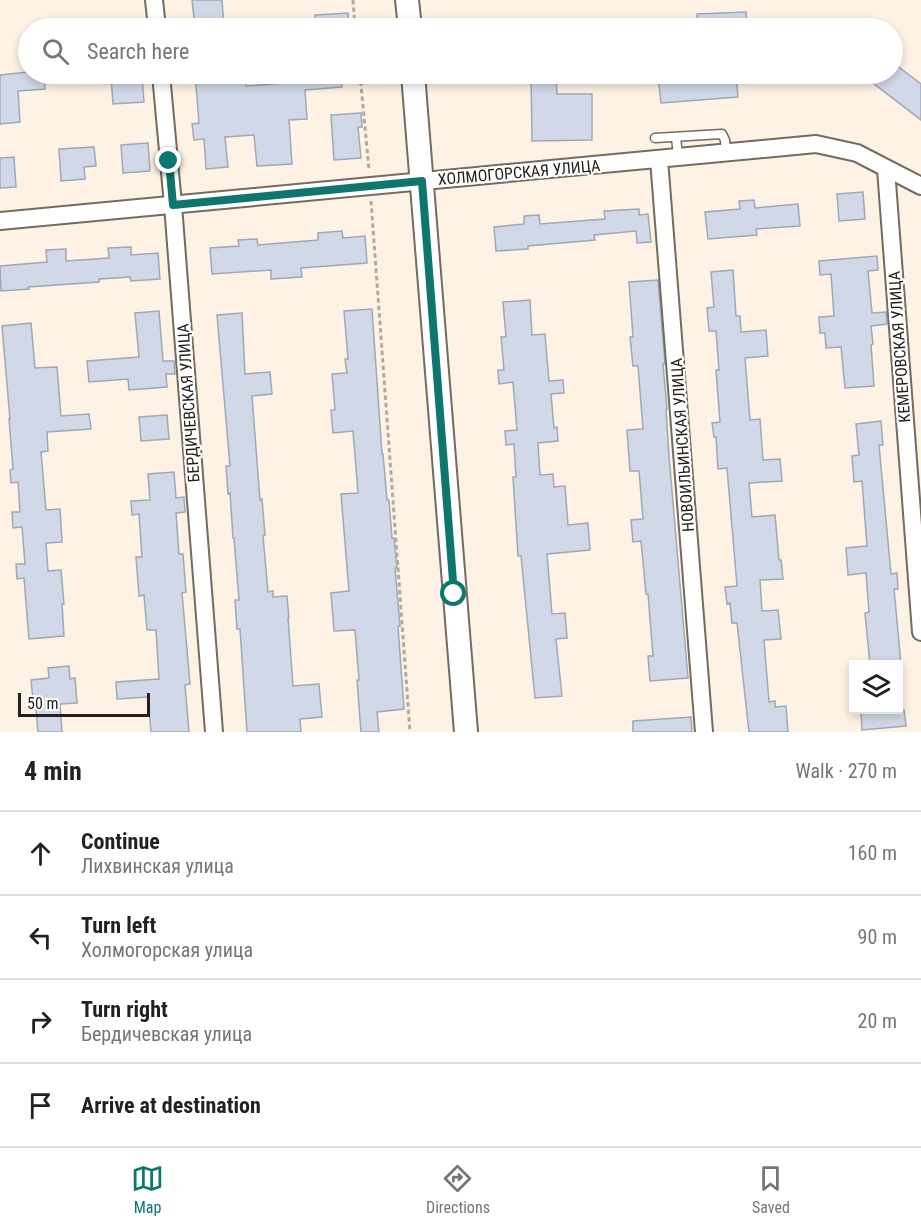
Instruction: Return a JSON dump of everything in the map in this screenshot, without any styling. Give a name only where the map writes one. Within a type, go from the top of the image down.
[{"type":"main road","points":[[407,0],[409,18]]},
{"type":"main road","points":[[414,84],[466,732]]},
{"type":"street","points":[[154,0],[156,18]]},
{"type":"street","name":"БЕРДИЧЕВСКАЯ УЛИЦА","points":[[162,84],[214,732]]},
{"type":"street","name":"ХОЛМОГОРСКАЯ УЛИЦА","points":[[0,221],[816,144],[857,153],[921,186]]},
{"type":"street","name":"НОВОИЛЬИНСКАЯ УЛИЦА","points":[[659,159],[704,732]]},
{"type":"street","name":"КЕМЕРОВСКАЯ УЛИЦА","points":[[885,169],[921,632]]},
{"type":"lane","points":[[655,138],[722,134],[726,153]]},
{"type":"lane","points":[[676,137],[678,157]]},
{"type":"path","points":[[353,0],[354,18]]},
{"type":"path","points":[[361,84],[411,732]]},
{"type":"building","points":[[192,0],[222,0],[223,18],[194,18]]},
{"type":"building","points":[[746,12],[746,18],[697,18],[697,14]]},
{"type":"building","points":[[348,13],[348,18],[315,18],[315,15]]},
{"type":"building","points":[[903,70],[921,84],[921,120],[874,84],[903,84]]},
{"type":"building","points":[[18,73],[18,84],[45,84],[45,89],[18,91],[20,122],[0,124],[0,75]]},
{"type":"building","points":[[111,84],[143,84],[144,102],[113,104]]},
{"type":"building","points":[[196,84],[246,84],[246,86],[342,84],[342,87],[305,90],[307,119],[289,120],[292,164],[257,166],[254,135],[225,137],[228,167],[206,169],[204,139],[194,140],[192,124],[199,123]]},
{"type":"building","points":[[531,84],[556,84],[557,94],[592,94],[592,140],[532,141]]},
{"type":"building","points":[[659,84],[737,84],[738,97],[661,103]]},
{"type":"building","points":[[361,113],[362,127],[358,127],[361,158],[334,160],[331,115]]},
{"type":"building","points":[[148,143],[150,171],[123,173],[121,145]]},
{"type":"building","points":[[94,147],[96,166],[84,167],[85,179],[61,181],[59,149]]},
{"type":"building","points":[[14,157],[16,187],[0,188],[0,158]]},
{"type":"building","points":[[863,192],[865,219],[839,221],[837,194]]},
{"type":"building","points":[[754,200],[755,208],[798,204],[800,226],[756,229],[757,235],[708,239],[705,212],[740,209],[739,201]]},
{"type":"building","points":[[639,209],[639,215],[648,214],[651,242],[637,243],[636,231],[594,235],[595,240],[496,251],[494,227],[524,224],[524,216],[539,215],[540,224],[605,219],[604,211]]},
{"type":"building","points":[[342,231],[343,238],[365,236],[367,263],[301,268],[302,277],[271,279],[271,270],[212,274],[210,248],[239,246],[238,240],[257,239],[258,245],[318,240],[318,233]]},
{"type":"building","points":[[131,247],[131,255],[158,253],[160,279],[131,281],[130,277],[99,279],[99,282],[1,291],[0,266],[47,262],[46,250],[66,249],[66,261],[109,258],[108,248]]},
{"type":"building","points":[[877,256],[878,270],[868,271],[872,313],[886,312],[887,324],[871,326],[874,386],[845,388],[841,347],[826,348],[825,333],[820,333],[819,317],[834,316],[831,274],[820,275],[819,261]]},
{"type":"building","points":[[733,270],[736,316],[740,316],[741,332],[766,330],[768,356],[745,358],[750,420],[760,419],[763,460],[780,459],[782,481],[749,483],[752,517],[775,515],[783,579],[760,580],[762,611],[778,610],[781,639],[764,640],[769,702],[775,701],[775,707],[786,706],[788,732],[749,732],[737,623],[732,623],[730,603],[727,604],[725,587],[737,586],[727,468],[718,469],[716,437],[714,437],[712,423],[720,422],[716,370],[719,370],[716,331],[709,331],[707,308],[714,307],[711,272]]},
{"type":"building","points":[[658,280],[669,456],[688,678],[650,681],[648,656],[653,656],[648,594],[646,594],[641,541],[633,542],[631,520],[643,519],[639,471],[630,471],[627,430],[643,429],[638,366],[633,366],[630,337],[633,337],[629,282]]},
{"type":"building","points":[[530,300],[532,335],[545,334],[549,381],[563,380],[564,393],[551,394],[554,428],[557,427],[558,441],[538,443],[540,475],[553,474],[554,487],[565,486],[568,525],[588,523],[590,550],[547,554],[552,614],[565,613],[567,638],[556,639],[562,696],[535,698],[521,556],[518,556],[513,477],[516,477],[514,444],[506,445],[505,431],[517,430],[513,382],[499,384],[498,370],[504,370],[501,337],[506,337],[503,302]]},
{"type":"building","points":[[372,309],[382,454],[397,568],[395,568],[404,709],[377,712],[379,732],[361,732],[355,630],[334,631],[331,593],[349,591],[341,494],[358,493],[353,431],[333,433],[331,410],[335,410],[332,374],[347,373],[344,311]]},
{"type":"building","points":[[159,311],[163,361],[174,361],[175,374],[166,374],[167,387],[129,390],[128,379],[89,382],[87,361],[139,357],[135,313]]},
{"type":"building","points":[[242,313],[245,374],[270,372],[272,394],[252,396],[268,592],[273,591],[273,597],[287,596],[293,686],[319,684],[322,717],[300,719],[301,732],[247,732],[240,629],[237,629],[235,600],[239,600],[230,493],[228,494],[226,466],[230,466],[217,315]]},
{"type":"building","points":[[31,323],[35,368],[57,367],[61,416],[89,414],[91,429],[47,432],[48,451],[41,452],[46,510],[60,509],[62,542],[46,543],[48,571],[61,570],[64,636],[29,639],[24,578],[17,579],[16,564],[25,564],[22,527],[13,528],[12,512],[20,512],[18,482],[11,483],[10,470],[13,469],[2,326]]},
{"type":"building","points":[[167,415],[169,439],[141,441],[139,417]]},
{"type":"building","points":[[881,421],[883,445],[879,445],[891,574],[897,573],[898,589],[894,589],[901,660],[870,660],[865,613],[869,612],[866,573],[848,575],[846,548],[867,546],[862,481],[854,482],[852,456],[859,455],[856,424]]},
{"type":"building","points":[[174,472],[176,498],[184,497],[185,512],[176,513],[179,554],[183,554],[186,592],[182,593],[190,684],[185,685],[189,732],[151,732],[148,697],[117,699],[116,682],[159,679],[156,630],[147,630],[144,595],[139,596],[136,557],[142,557],[139,514],[132,515],[131,501],[150,500],[148,474]]},
{"type":"building","points":[[69,666],[70,679],[75,678],[77,703],[60,704],[62,732],[38,732],[31,680],[49,678],[48,668]]},
{"type":"building","points":[[904,710],[906,726],[862,730],[861,714],[903,714]]},
{"type":"building","points":[[691,717],[692,732],[633,732],[633,721]]},
{"type":"route","points":[[169,161],[173,205],[422,181],[454,594]]}]
